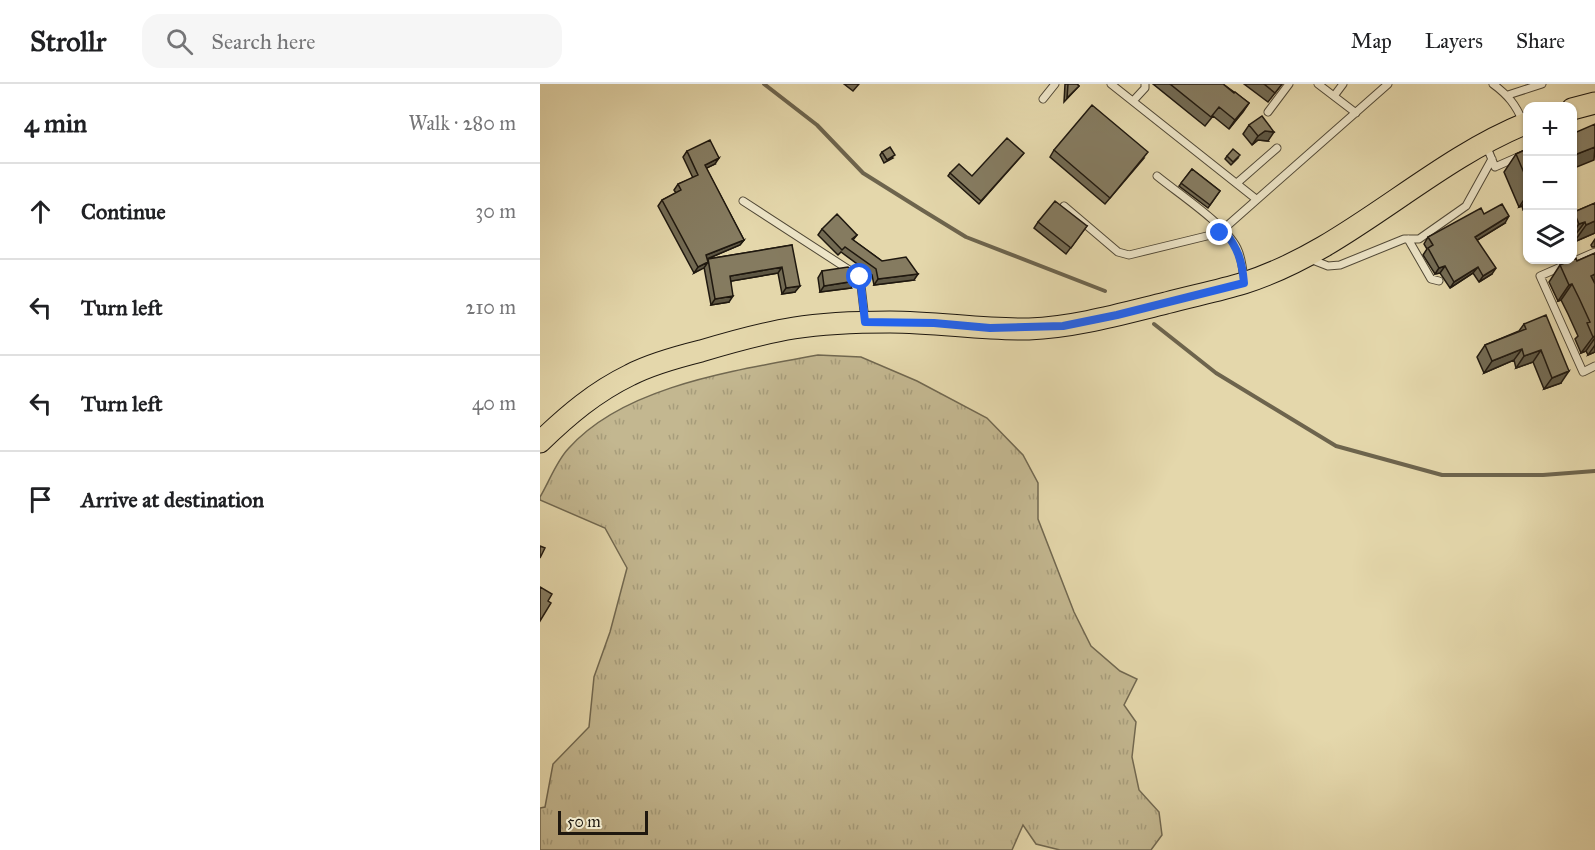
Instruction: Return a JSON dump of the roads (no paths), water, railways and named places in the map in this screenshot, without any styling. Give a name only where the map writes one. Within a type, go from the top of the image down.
[{"type":"main road","points":[[1577,108],[1595,103]]},
{"type":"main road","points":[[540,442],[574,409],[630,374],[722,345],[795,327],[865,322],[934,323],[1028,329],[1063,326],[1244,283],[1305,257],[1489,151],[1523,126]]},
{"type":"lane","points":[[1043,99],[1055,84]]},
{"type":"lane","points":[[1111,84],[1257,199]]},
{"type":"lane","points":[[1133,101],[1145,84]]},
{"type":"lane","points":[[1268,112],[1289,84]]},
{"type":"lane","points":[[1318,84],[1356,112]]},
{"type":"lane","points":[[1334,96],[1343,84]]},
{"type":"lane","points":[[1064,207],[1118,252],[1129,255],[1220,233],[1388,84]]},
{"type":"lane","points":[[1493,84],[1508,95],[1523,118]]},
{"type":"lane","points":[[1508,95],[1542,84]]},
{"type":"lane","points":[[1237,183],[1277,148]]},
{"type":"lane","points":[[1489,151],[1495,167],[1523,155]]},
{"type":"lane","points":[[1305,257],[1328,266],[1340,265],[1408,239],[1419,238],[1466,206],[1489,151]]},
{"type":"lane","points":[[1157,176],[1224,230],[1237,248],[1244,283]]},
{"type":"lane","points":[[743,201],[860,277],[865,322]]},
{"type":"lane","points":[[1408,239],[1431,279],[1439,281]]},
{"type":"lane","points":[[1595,252],[1540,276],[1583,372],[1595,366]]},
{"type":"waterway","points":[[764,84],[817,125],[863,173],[966,237],[1105,291]]},
{"type":"waterway","points":[[1154,324],[1216,373],[1336,446],[1442,475],[1543,475],[1595,471]]}]
